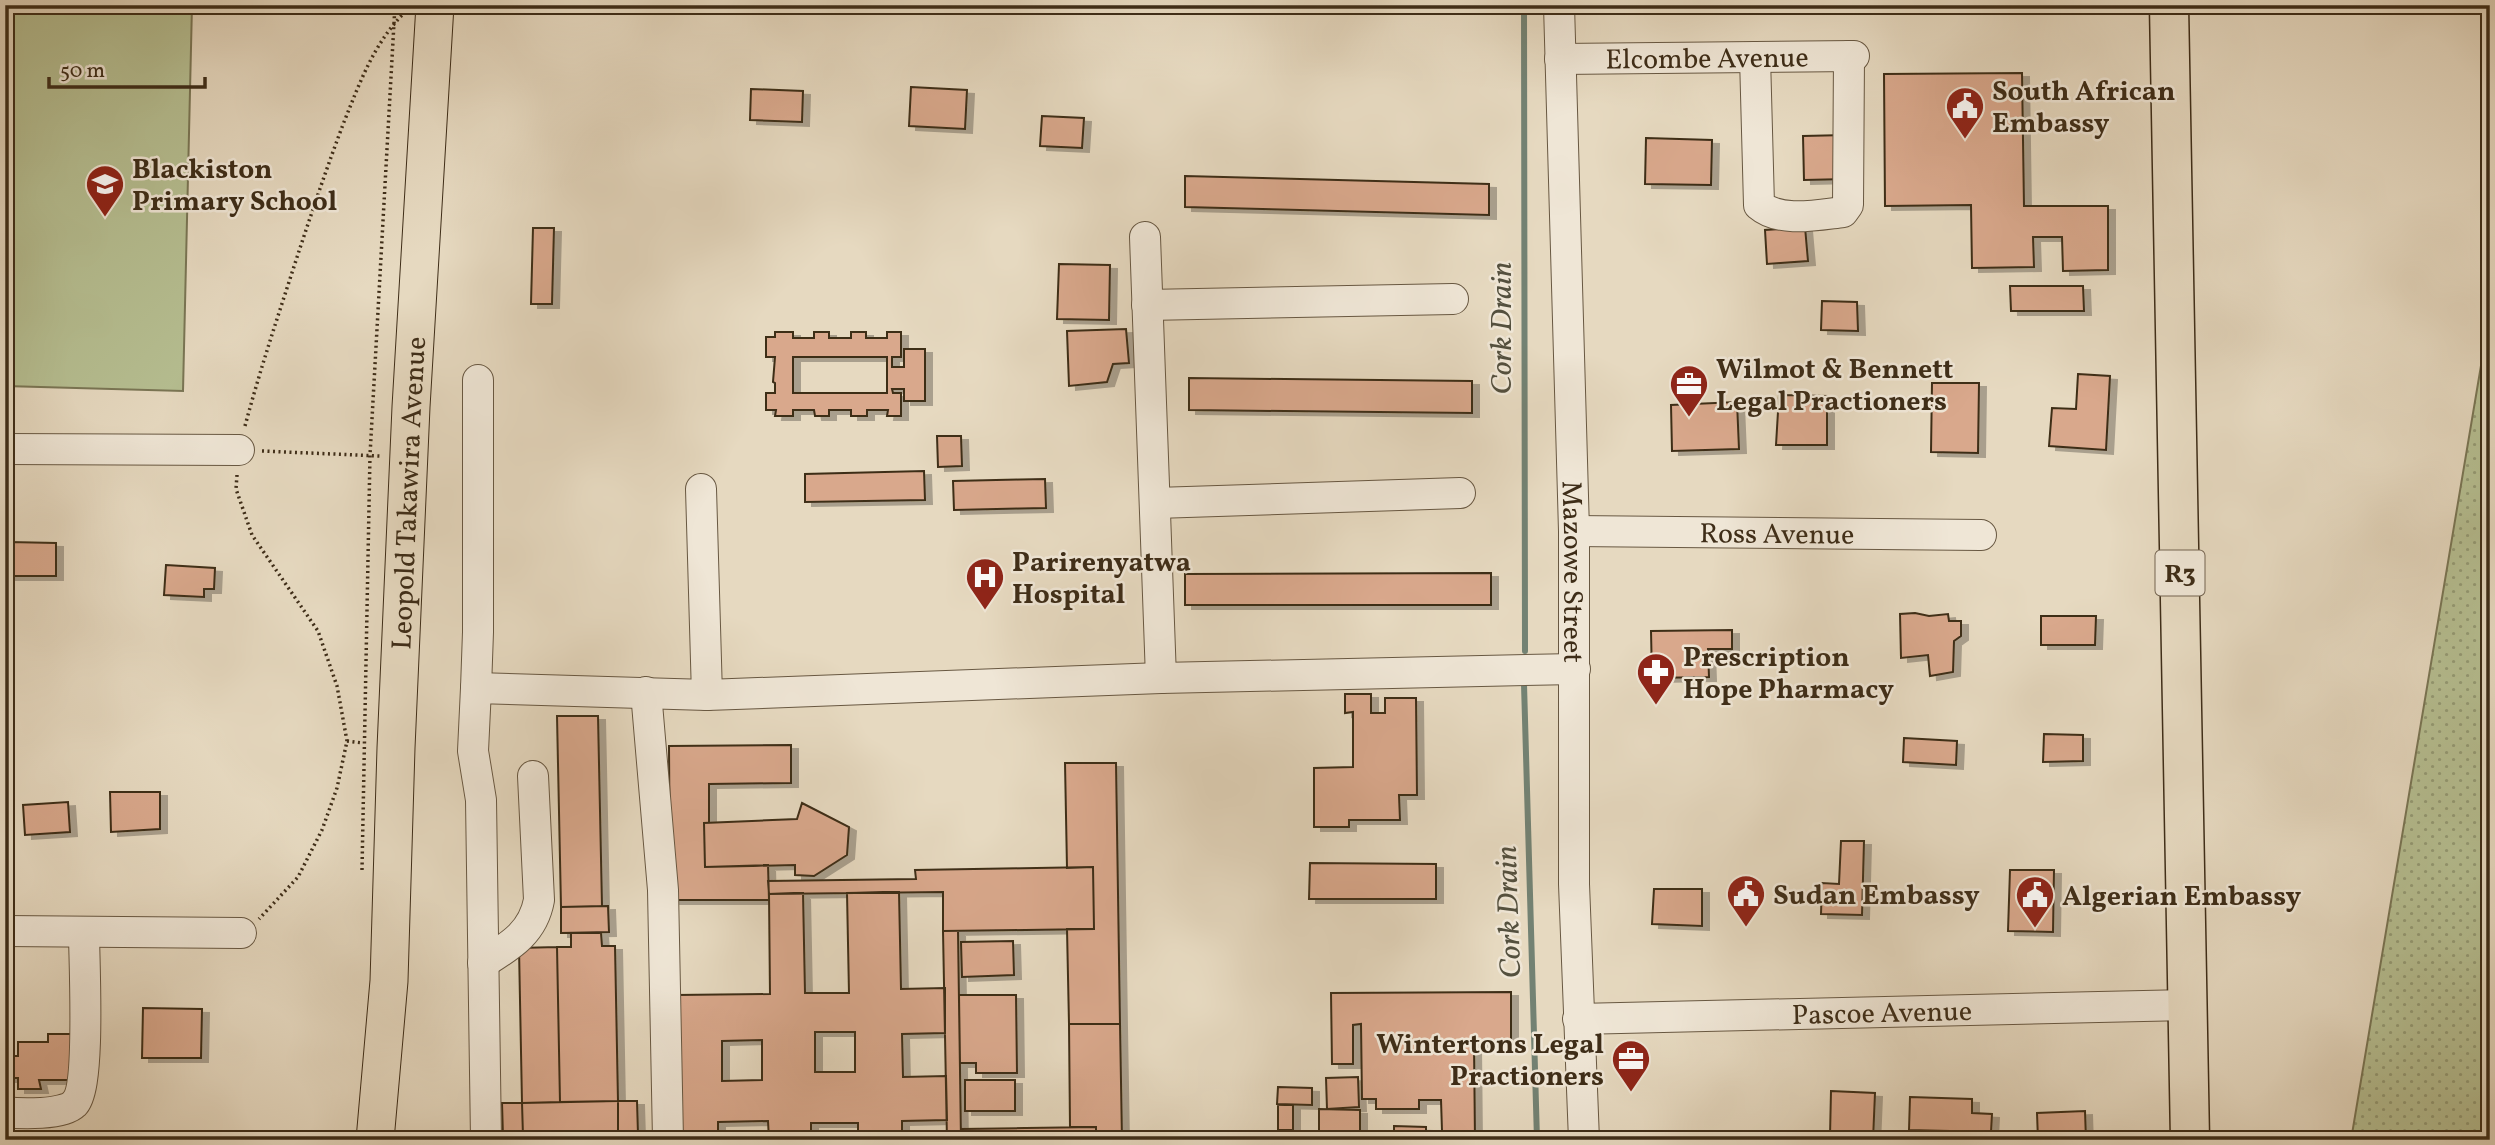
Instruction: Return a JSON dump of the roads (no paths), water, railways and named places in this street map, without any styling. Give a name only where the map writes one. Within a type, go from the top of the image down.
[{"type":"highway","name":"R3","points":[[2169,5],[2190,1140]]},
{"type":"main road","name":"Leopold Takawira Avenue","points":[[374,1140],[388,981],[411,407],[435,5]]},
{"type":"main road","name":"Leopold Takawira Avenue","points":[[388,981],[400,1140]]},
{"type":"street","name":"Mazowe Street","points":[[1559,5],[1574,531],[1574,884],[1584,1140]]},
{"type":"street","name":"Elcombe Avenue","points":[[1560,59],[1852,56],[1848,205],[1843,212],[1781,216],[1769,214],[1759,205],[1755,57]]},
{"type":"street","points":[[1145,237],[1161,678]]},
{"type":"street","points":[[1147,305],[1453,299]]},
{"type":"street","points":[[478,380],[478,632],[473,751],[481,800],[486,1140]]},
{"type":"street","points":[[5,449],[239,450]]},
{"type":"street","points":[[701,489],[707,695]]},
{"type":"street","points":[[1156,503],[1460,493]]},
{"type":"street","name":"Ross Avenue","points":[[1574,531],[1981,535]]},
{"type":"street","points":[[476,688],[707,695],[1161,678],[1574,669]]},
{"type":"street","points":[[646,692],[663,890],[668,1140]]},
{"type":"street","points":[[483,963],[520,939],[536,914],[539,900],[533,776]]},
{"type":"street","points":[[5,931],[241,933]]},
{"type":"street","points":[[5,1112],[63,1111],[74,1104],[81,1093],[84,1056],[84,932]]},
{"type":"street","name":"Pascoe Avenue","points":[[1578,1019],[2188,1005]]},
{"type":"waterway","name":"Cork Drain","points":[[1524,5],[1525,651]]},
{"type":"waterway","name":"Cork Drain","points":[[1524,684],[1537,1140]]},
{"type":"place","name":"South African Embassy","points":[[1965,140]]},
{"type":"place","name":"Blackiston Primary School","points":[[105,218]]},
{"type":"place","name":"Wilmot & Bennett Legal Practioners","points":[[1689,418]]},
{"type":"place","name":"Parirenyatwa Hospital","points":[[985,611]]},
{"type":"place","name":"Prescription Hope Pharmacy","points":[[1656,706]]},
{"type":"place","name":"Sudan Embassy","points":[[1746,928]]},
{"type":"place","name":"Algerian Embassy","points":[[2035,929]]},
{"type":"place","name":"Wintertons Legal Practioners","points":[[1631,1093]]}]
